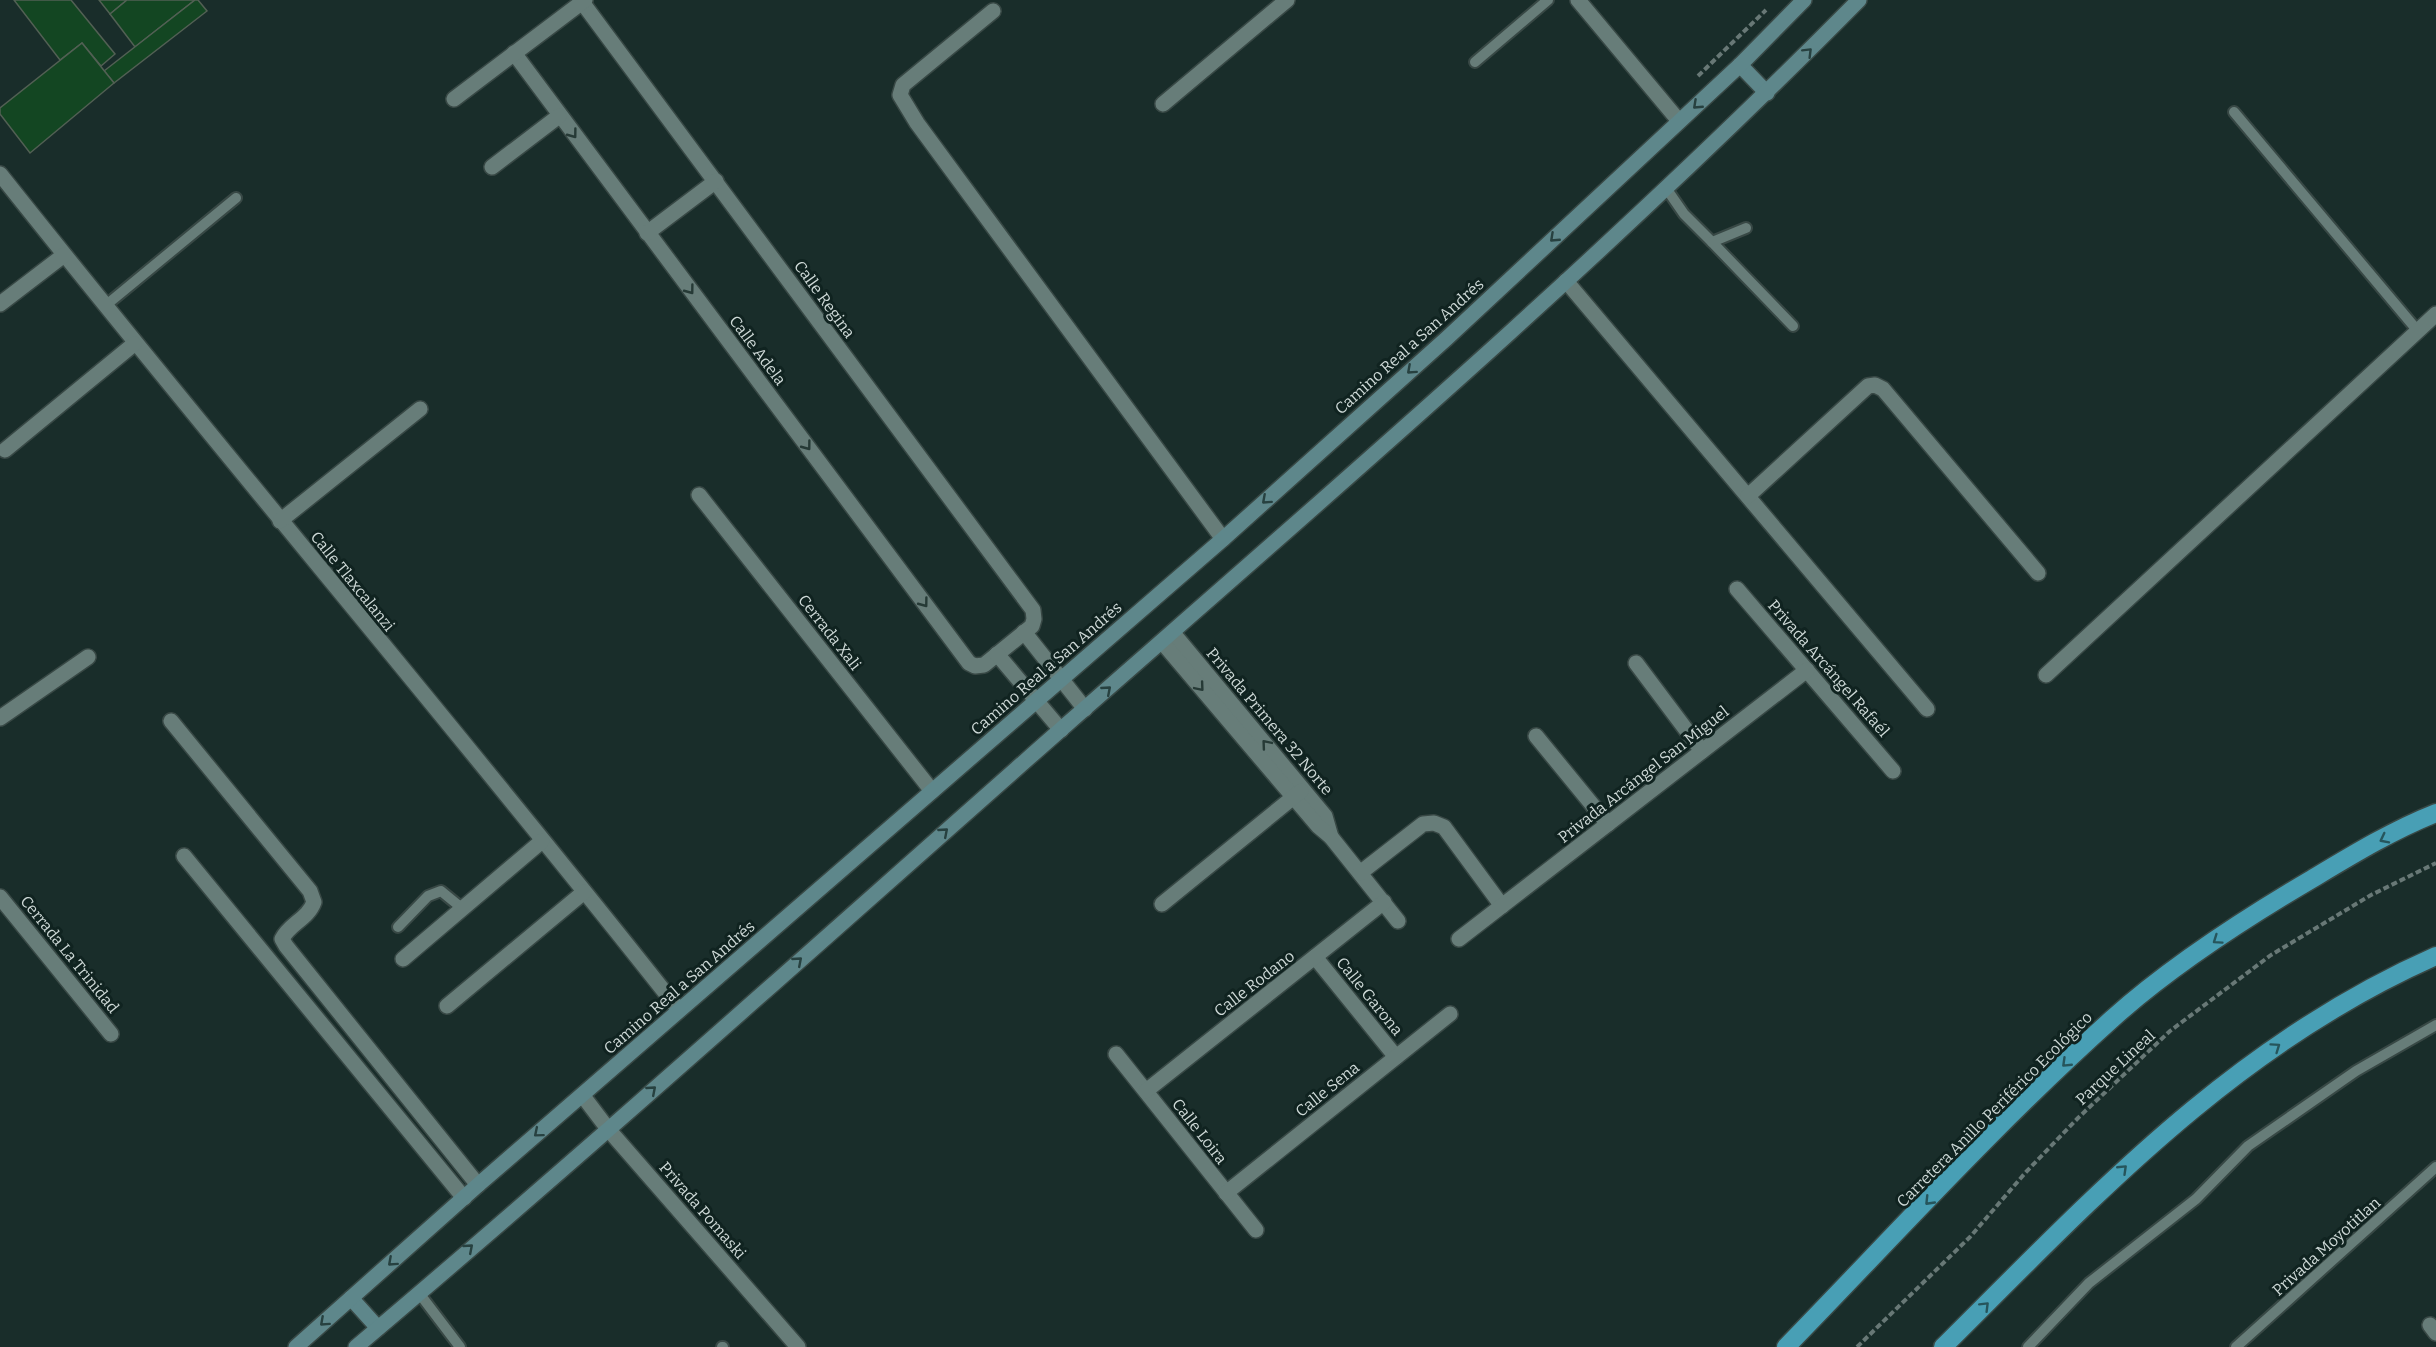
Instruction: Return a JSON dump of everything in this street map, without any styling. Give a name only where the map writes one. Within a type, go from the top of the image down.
[{"type":"highway","name":"Carretera Anillo Periférico Ecológico","points":[[1786,1347],[2014,1112],[2113,1017],[2187,960],[2265,906],[2347,858],[2436,813]]},
{"type":"highway","points":[[1943,1347],[2141,1152],[2213,1091],[2309,1023],[2392,975],[2436,956]]},
{"type":"main road","name":"Camino Real a San Andrés","points":[[296,1347],[478,1185],[1223,539],[1446,339],[1740,65],[1804,0]]},
{"type":"main road","points":[[356,1347],[1168,637],[1566,281],[1767,93],[1859,0]]},
{"type":"main road","points":[[1740,65],[1767,93]]},
{"type":"main road","points":[[351,1298],[378,1329]]},
{"type":"street","points":[[1163,104],[1287,0]]},
{"type":"street","points":[[1578,0],[1679,121]]},
{"type":"street","points":[[453,99],[583,1]]},
{"type":"street","name":"Calle Regina","points":[[583,1],[1033,610],[1032,626],[1024,632]]},
{"type":"street","points":[[993,11],[903,85],[900,95],[917,123],[1223,539]]},
{"type":"street","name":"Calle Adela","points":[[514,53],[962,654],[975,666],[984,665],[997,654]]},
{"type":"street","points":[[492,166],[559,116]]},
{"type":"street","name":"Calle Tlaxcalanzi","points":[[0,174],[134,344],[679,1010]]},
{"type":"street","points":[[647,233],[716,181]]},
{"type":"street","points":[[0,304],[64,255]]},
{"type":"street","points":[[1566,281],[1927,709]]},
{"type":"street","points":[[2046,675],[2436,314]]},
{"type":"street","points":[[4,450],[134,344]]},
{"type":"street","points":[[1748,496],[1868,386],[1875,385],[1882,389],[2038,573]]},
{"type":"street","points":[[280,520],[420,410]]},
{"type":"street","name":"Cerrada Xali","points":[[699,495],[932,791]]},
{"type":"street","name":"Privada Arcángel Rafaél","points":[[1737,589],[1893,771]]},
{"type":"street","points":[[1060,730],[997,654],[1024,632],[1085,709]]},
{"type":"street","name":"Privada Primera 32 Norte","points":[[1168,637],[1298,793],[1325,816],[1331,837],[1398,921]]},
{"type":"street","points":[[0,718],[88,657]]},
{"type":"street","points":[[1636,663],[1702,751]]},
{"type":"street","name":"Privada Arcángel San Miguel","points":[[1459,939],[1807,670]]},
{"type":"street","points":[[171,721],[310,891],[314,902],[310,911],[285,933],[282,939],[286,946],[478,1185]]},
{"type":"street","points":[[1536,736],[1608,824]]},
{"type":"street","points":[[1162,904],[1298,793]]},
{"type":"street","points":[[1360,873],[1423,824],[1434,823],[1444,827],[1502,906]]},
{"type":"street","points":[[403,959],[542,841]]},
{"type":"street","points":[[184,856],[464,1198]]},
{"type":"street","points":[[447,1006],[584,892]]},
{"type":"street","name":"Cerrada La Trinidad","points":[[0,897],[111,1034]]},
{"type":"street","name":"Calle Rodano","points":[[1146,1091],[1384,902]]},
{"type":"street","name":"Calle Garona","points":[[1316,957],[1396,1057]]},
{"type":"street","name":"Calle Sena","points":[[1226,1193],[1450,1014]]},
{"type":"street","name":"Calle Loira","points":[[1116,1054],[1256,1230]]},
{"type":"street","name":"Privada Pomaski","points":[[583,1096],[608,1129],[798,1347]]},
{"type":"lane","points":[[1475,62],[1548,0]]},
{"type":"lane","points":[[2234,112],[2417,330]]},
{"type":"lane","points":[[1666,188],[1684,214],[1792,326]]},
{"type":"lane","points":[[105,306],[236,198]]},
{"type":"lane","points":[[1712,242],[1746,228]]},
{"type":"lane","points":[[398,927],[428,896],[441,891],[463,909]]},
{"type":"lane","points":[[2028,1347],[2090,1283],[2196,1199],[2248,1146],[2356,1071],[2436,1025]]},
{"type":"lane","name":"Privada Moyotitlan","points":[[2236,1347],[2436,1167]]},
{"type":"lane","points":[[419,1293],[460,1347]]},
{"type":"path","name":"Parque Lineal","points":[[1857,1347],[1970,1237],[2026,1172],[2078,1118],[2170,1031],[2220,992],[2289,944],[2371,895],[2436,863]]},
{"type":"building","points":[[14,0],[71,0],[115,54],[101,66],[82,43],[60,60]]},
{"type":"building","points":[[99,0],[127,0],[110,14]]},
{"type":"building","points":[[127,0],[195,0],[135,47],[110,14]]},
{"type":"building","points":[[195,0],[198,0],[207,11],[114,83],[104,71]]},
{"type":"building","points":[[82,43],[114,83],[30,153],[0,114],[0,108]]}]
